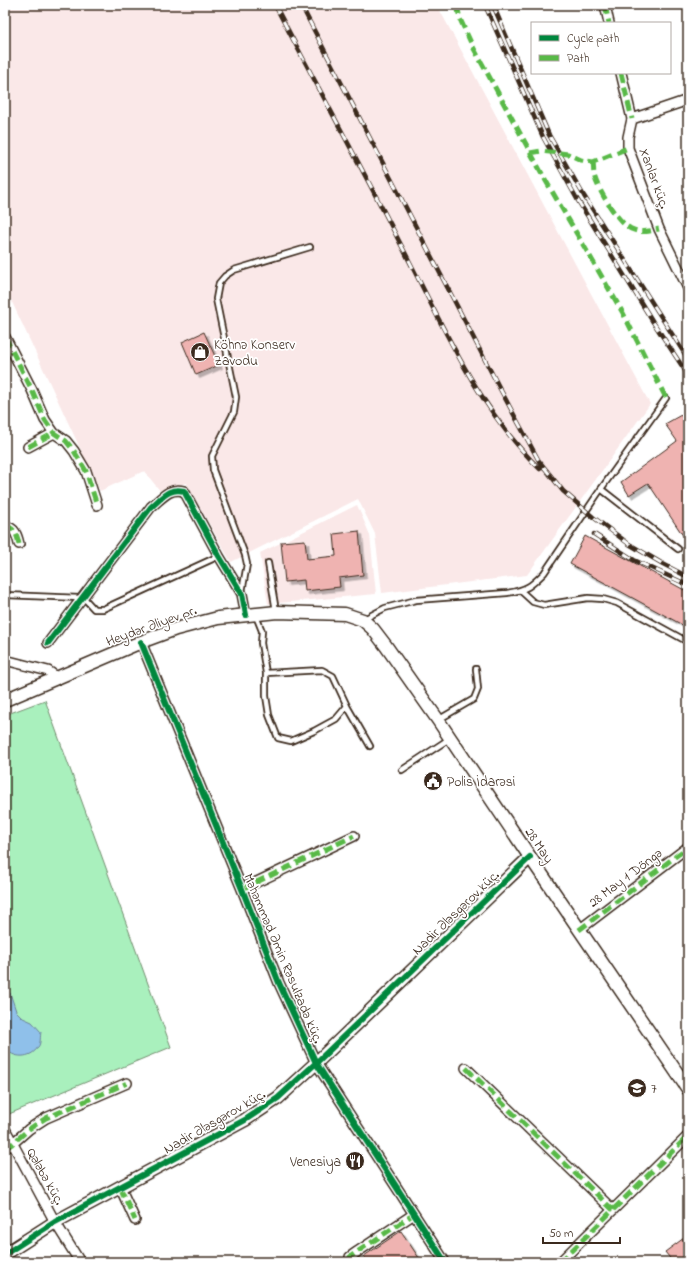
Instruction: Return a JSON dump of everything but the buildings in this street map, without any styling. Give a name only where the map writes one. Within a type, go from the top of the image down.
[{"type":"main road","name":"Heydər Əliyev pr.","points":[[5,700],[141,642],[176,629],[218,618],[277,612],[345,614],[363,620]]},
{"type":"main road","name":"28 May","points":[[363,620],[373,629],[386,646],[451,738],[579,930],[688,1089]]},
{"type":"main road","name":"Nadir Ələsgərov küç.","points":[[5,1254],[55,1222],[245,1120],[278,1098],[530,857]]},
{"type":"street","points":[[605,5],[609,22]]},
{"type":"street","name":"Xanlar küç.","points":[[621,74],[632,119],[628,137],[628,148],[658,229],[688,288]]},
{"type":"street","points":[[632,119],[688,100]]},
{"type":"street","points":[[5,337],[32,390],[45,420],[54,433],[66,441],[86,471],[97,505]]},
{"type":"street","points":[[28,447],[54,433]]},
{"type":"street","points":[[48,643],[151,507],[169,492],[178,489],[184,492],[219,556],[242,594],[251,614]]},
{"type":"street","points":[[5,526],[16,532],[19,544]]},
{"type":"street","name":"Məhəmməd Əmin Rəsulzadə küç.","points":[[141,642],[279,983],[316,1063],[445,1262]]},
{"type":"street","points":[[5,660],[48,671],[58,678]]},
{"type":"street","points":[[242,889],[354,836]]},
{"type":"street","name":"28 May 1 Döngə","points":[[579,930],[688,847]]},
{"type":"street","points":[[466,1068],[613,1210]]},
{"type":"street","name":"Qələbə küç.","points":[[9,1146],[29,1129],[46,1118],[127,1082]]},
{"type":"street","name":"Qələbə küç.","points":[[5,1129],[9,1146],[80,1262]]},
{"type":"street","points":[[560,1262],[688,1136]]},
{"type":"street","points":[[120,1187],[135,1220]]},
{"type":"street","points":[[351,1262],[350,1257],[414,1214]]},
{"type":"lane","points":[[242,594],[247,564],[245,555],[213,470],[212,456],[234,412],[236,397],[216,300],[218,288],[219,283],[225,276],[234,270],[310,247]]},
{"type":"lane","points":[[363,620],[385,608],[416,600],[521,591],[533,585],[544,572],[666,398]]},
{"type":"lane","points":[[601,489],[678,550]]},
{"type":"lane","points":[[5,595],[83,597],[94,609],[102,609],[219,556]]},
{"type":"lane","points":[[268,563],[277,612]]},
{"type":"lane","points":[[521,591],[533,602],[544,605],[588,598],[603,599],[617,603],[688,642]]},
{"type":"lane","points":[[251,614],[262,631],[261,643],[266,673],[266,696],[269,715],[278,738],[291,741],[314,731],[336,719],[347,706]]},
{"type":"lane","points":[[438,720],[474,699],[478,689],[476,669]]},
{"type":"lane","points":[[266,673],[322,670],[333,676],[347,706],[370,746]]},
{"type":"lane","points":[[402,770],[451,738]]},
{"type":"shaded area","points":[[5,5],[437,5],[650,404],[527,575],[382,593],[375,534],[358,499],[231,562],[186,483],[161,492],[144,471],[100,491],[5,287]]},
{"type":"shaded area","points":[[357,505],[370,535],[376,594],[268,604],[260,553]]},
{"type":"green space","points":[[45,700],[171,1047],[9,1114],[5,1106],[5,715]]},
{"type":"water","points":[[5,991],[10,993],[16,1011],[23,1018],[32,1022],[41,1032],[39,1046],[31,1054],[17,1056],[8,1052],[5,1048]]},
{"type":"railway","points":[[275,5],[369,182],[445,331],[478,391],[517,445],[540,469]]},
{"type":"railway","points":[[301,5],[499,387],[539,461],[563,491],[593,517],[629,544],[688,577]]},
{"type":"railway","points":[[485,5],[543,137],[577,199],[653,322],[688,375]]},
{"type":"railway","points":[[493,5],[549,135],[584,196],[688,359]]},
{"type":"railway","points":[[594,534],[634,560],[688,585]]},
{"type":"marked path","points":[[457,5],[460,19],[472,45],[546,181],[623,313],[666,398]]},
{"type":"marked path","points":[[605,5],[609,22]]},
{"type":"marked path","points":[[621,74],[632,119]]},
{"type":"marked path","points":[[530,153],[541,151],[568,154],[581,160],[593,162],[628,148]]},
{"type":"marked path","points":[[593,162],[594,176],[597,184],[617,216],[628,227],[637,231],[659,229]]},
{"type":"marked path","points":[[5,337],[32,390],[45,420],[54,433],[66,441],[86,471],[97,505]]},
{"type":"marked path","points":[[28,447],[54,433]]},
{"type":"marked path","points":[[5,526],[11,528],[15,532],[19,544]]},
{"type":"marked path","points":[[242,889],[354,836]]},
{"type":"marked path","points":[[579,930],[688,847]]},
{"type":"marked path","points":[[466,1068],[613,1210]]},
{"type":"marked path","points":[[5,1148],[46,1118],[127,1083]]},
{"type":"marked path","points":[[560,1262],[688,1136]]},
{"type":"marked path","points":[[120,1187],[135,1220]]},
{"type":"marked path","points":[[351,1262],[350,1257],[414,1214]]},
{"type":"cycle path","points":[[48,643],[151,507],[166,494],[179,490],[184,491],[219,556],[242,594],[246,615]]},
{"type":"cycle path","points":[[141,642],[279,983],[316,1063],[445,1262]]},
{"type":"cycle path","points":[[5,1254],[55,1222],[245,1120],[278,1098],[530,857]]},
{"type":"place","name":"Köhnə Konserv Zavodu","points":[[200,352]]},
{"type":"place","name":"Polis İdarəsi","points":[[433,781]]},
{"type":"place","name":"7","points":[[637,1088]]},
{"type":"place","name":"Venesiya","points":[[355,1161]]}]
